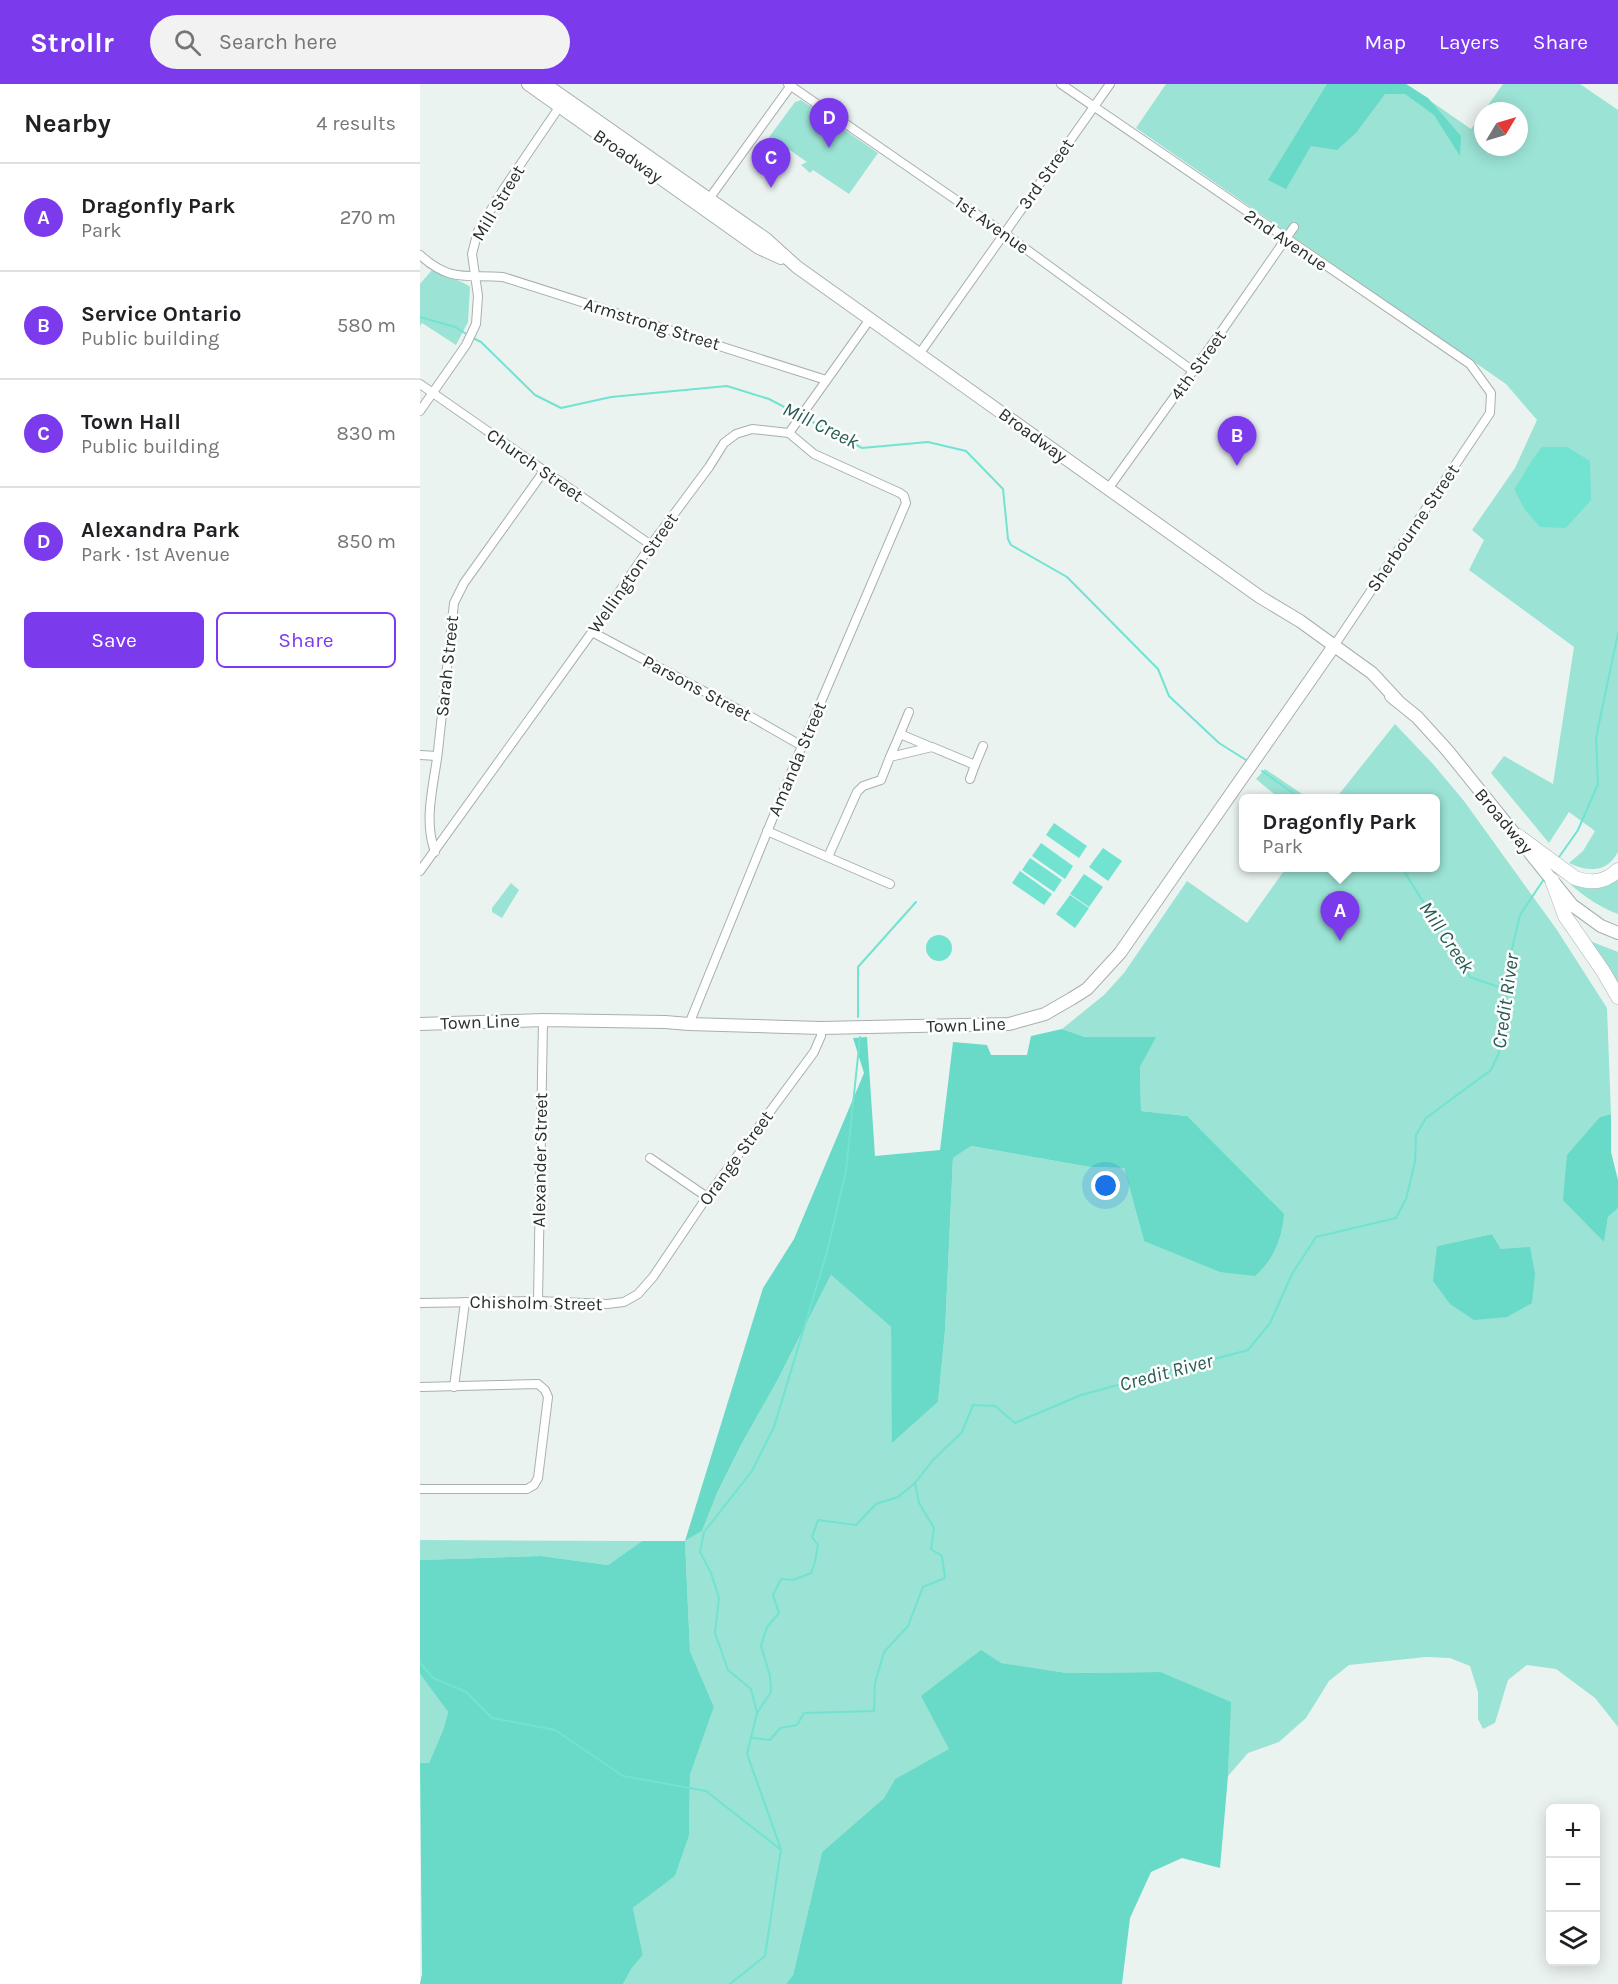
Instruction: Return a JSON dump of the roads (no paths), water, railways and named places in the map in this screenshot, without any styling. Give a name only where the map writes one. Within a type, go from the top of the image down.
[{"type":"highway","points":[[1518,836],[1546,863],[1561,868],[1575,878],[1592,882],[1609,878],[1618,870]]},
{"type":"highway","points":[[1552,880],[1565,916],[1618,997]]},
{"type":"main road","name":"Broadway","points":[[528,84],[563,103],[705,204],[759,248],[791,263],[920,353],[1275,607],[1296,627],[1333,649],[1418,717],[1518,836]]},
{"type":"main road","name":"Broadway","points":[[545,84],[563,103]]},
{"type":"main road","name":"Town Line","points":[[420,1024],[543,1020],[821,1028],[1009,1024],[1045,1014],[1087,989],[1119,953],[1333,649]]},
{"type":"main road","name":"Broadway","points":[[1546,863],[1552,880],[1572,905],[1587,918],[1618,933]]},
{"type":"street","name":"2nd Avenue","points":[[1061,84],[1470,364],[1491,393],[1490,409]]},
{"type":"street","name":"3rd Street","points":[[920,353],[1110,84]]},
{"type":"street","points":[[705,204],[790,85]]},
{"type":"street","name":"1st Avenue","points":[[790,85],[1004,232],[1193,371]]},
{"type":"street","name":"Mill Street","points":[[420,411],[474,330],[478,314],[472,254],[478,231],[503,190],[563,103]]},
{"type":"street","name":"4th Street","points":[[1108,489],[1294,227]]},
{"type":"street","name":"Armstrong Street","points":[[420,255],[447,273],[476,277],[503,277],[826,380]]},
{"type":"street","points":[[789,433],[870,319]]},
{"type":"street","name":"Church Street","points":[[420,384],[651,545]]},
{"type":"street","name":"Sherbourne Street","points":[[1333,649],[1490,413],[1490,409]]},
{"type":"street","name":"Wellington Street","points":[[420,871],[729,439],[736,434],[755,429],[789,433]]},
{"type":"street","name":"Amanda Street","points":[[689,1024],[802,746],[905,506],[904,496],[814,454],[789,433]]},
{"type":"street","name":"Sarah Street","points":[[435,852],[430,840],[429,808],[455,598],[544,471]]},
{"type":"street","name":"Parsons Street","points":[[592,632],[802,746]]},
{"type":"street","points":[[828,857],[857,792],[863,786],[881,780],[909,712]]},
{"type":"street","points":[[900,734],[975,765]]},
{"type":"street","points":[[970,779],[983,746]]},
{"type":"street","points":[[890,757],[932,747]]},
{"type":"street","points":[[420,755],[437,756]]},
{"type":"street","points":[[767,831],[890,884]]},
{"type":"street","name":"Alexander Street","points":[[538,1301],[543,1020]]},
{"type":"street","name":"Orange Street","points":[[647,1287],[708,1197],[813,1052],[821,1036],[821,1028]]},
{"type":"street","points":[[650,1158],[708,1197]]},
{"type":"street","name":"Chisholm Street","points":[[420,1303],[538,1301],[608,1304],[624,1302],[647,1287]]},
{"type":"street","points":[[454,1387],[465,1302]]},
{"type":"street","points":[[420,1387],[538,1384],[545,1390],[548,1397],[538,1478],[534,1485],[527,1489],[420,1489]]},
{"type":"waterway","name":"Mill Creek","points":[[420,317],[455,327],[468,335]]},
{"type":"waterway","name":"Mill Creek","points":[[473,338],[481,342],[535,395],[561,408],[611,397],[727,386],[769,399],[862,448],[928,442],[966,451],[1003,489],[1008,539],[1011,545],[1067,577],[1158,669],[1169,696],[1219,743],[1246,760]]},
{"type":"waterway","name":"Credit River","points":[[1557,860],[1578,830],[1598,784],[1596,738],[1618,633]]},
{"type":"waterway","name":"Mill Creek","points":[[1262,771],[1294,794]]},
{"type":"waterway","name":"Mill Creek","points":[[1404,872],[1470,977],[1507,990]]},
{"type":"waterway","name":"Credit River","points":[[730,1984],[765,1956],[781,1849],[747,1754],[757,1713],[771,1692],[770,1676],[761,1646],[767,1627],[779,1613],[773,1595],[781,1579],[793,1580],[811,1573],[818,1545],[812,1537],[818,1520],[856,1525],[876,1504],[898,1497],[915,1483],[933,1460],[962,1432],[973,1405],[995,1406],[1015,1423],[1081,1395],[1248,1350],[1270,1323],[1292,1274],[1316,1237],[1396,1218],[1406,1199],[1415,1162],[1416,1135],[1426,1118],[1491,1070],[1499,1053],[1511,953],[1520,915],[1544,879]]},
{"type":"waterway","points":[[858,1017],[858,967],[916,902]]},
{"type":"waterway","points":[[757,1713],[751,1689],[728,1670],[715,1633],[719,1598],[711,1573],[700,1552],[704,1532],[752,1471],[774,1427],[827,1252],[846,1171],[860,1037]]},
{"type":"waterway","points":[[752,1738],[770,1740],[780,1728],[797,1725],[804,1713],[874,1711],[875,1683],[884,1652],[908,1626],[923,1587],[945,1578],[942,1556],[931,1549],[934,1528],[919,1503],[915,1483]]},
{"type":"waterway","points":[[420,1663],[433,1678],[466,1692],[492,1718],[555,1730],[623,1776],[706,1791],[780,1849]]},
{"type":"place","name":"Alexandra Park","points":[[829,148]]},
{"type":"place","name":"Town Hall","points":[[771,188]]},
{"type":"place","name":"Service Ontario","points":[[1237,466]]},
{"type":"place","name":"Dragonfly Park","points":[[1340,941]]}]
